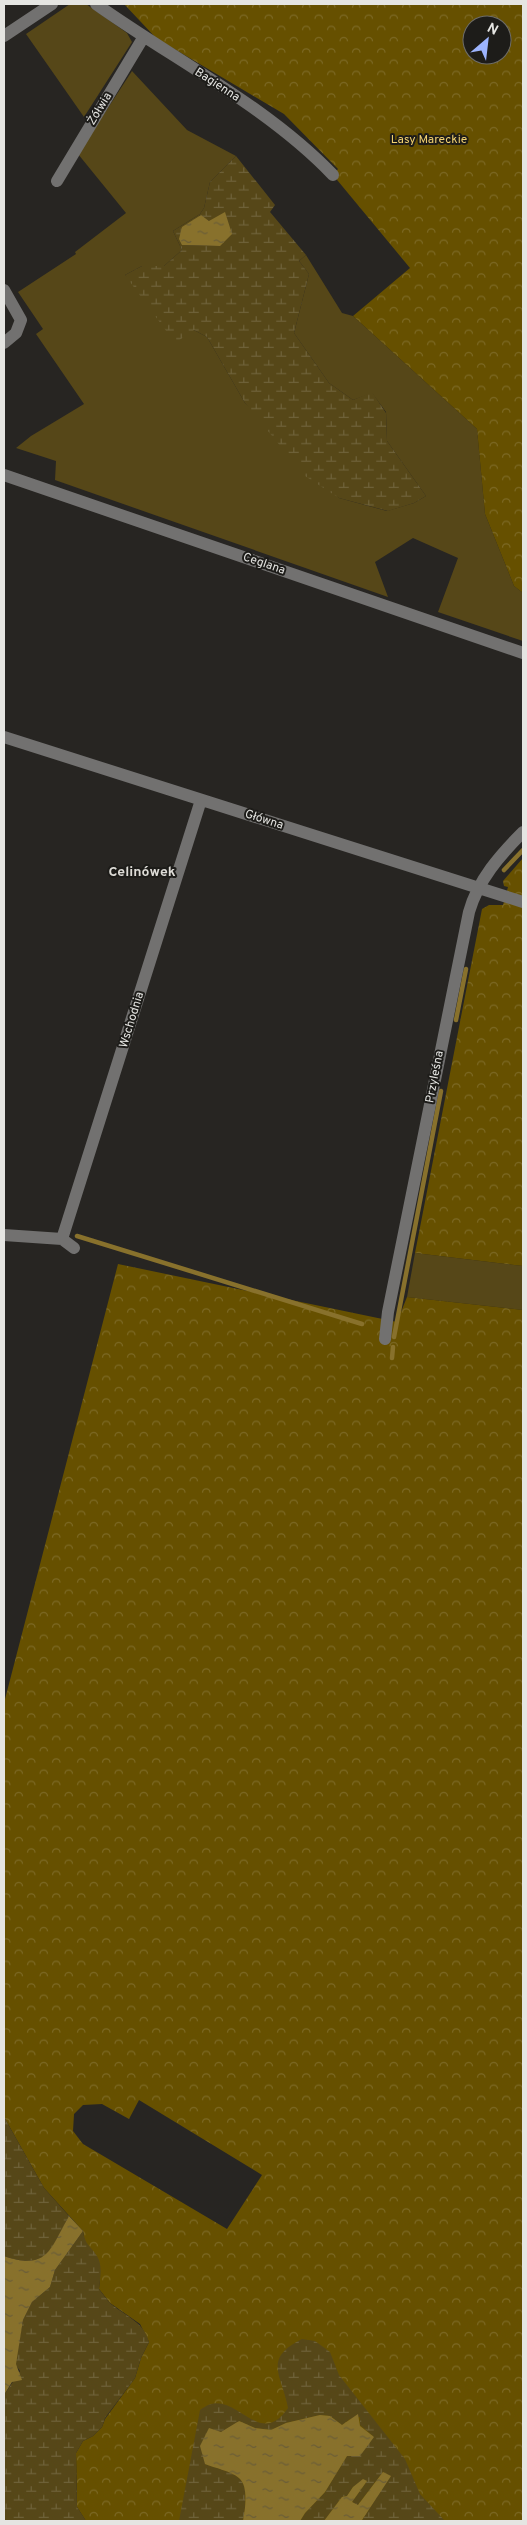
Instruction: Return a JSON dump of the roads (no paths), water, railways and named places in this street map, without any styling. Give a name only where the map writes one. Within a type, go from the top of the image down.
[{"type":"street","points":[[4,36],[52,4]]},
{"type":"street","name":"Bagienna","points":[[96,4],[143,38],[263,115],[307,148],[332,175]]},
{"type":"street","name":"Żółwia","points":[[56,181],[143,38]]},
{"type":"street","points":[[4,290],[19,313],[21,320],[18,329],[4,342]]},
{"type":"street","name":"Ceglana","points":[[4,475],[523,653]]},
{"type":"street","name":"Główna","points":[[4,737],[523,902]]},
{"type":"street","name":"Wschodnia","points":[[62,1239],[201,800]]},
{"type":"street","name":"Przyleśna","points":[[385,1339],[390,1303],[469,912],[473,898],[496,858],[523,832]]},
{"type":"street","points":[[4,1235],[62,1239],[74,1248]]},
{"type":"water","points":[[225,212],[232,234],[220,246],[182,245],[179,239],[182,227],[201,215],[209,221]]},
{"type":"water","points":[[69,2216],[83,2231],[55,2270],[50,2287],[32,2302],[23,2320],[16,2364],[22,2380],[12,2382],[4,2395],[4,2256],[30,2261],[39,2259],[52,2247]]},
{"type":"water","points":[[358,2414],[360,2426],[374,2437],[360,2456],[347,2456],[325,2492],[300,2521],[243,2521],[246,2498],[242,2482],[232,2473],[205,2464],[200,2446],[209,2428],[221,2432],[239,2421],[255,2428],[271,2430],[286,2423],[320,2415],[330,2416],[342,2425]]},
{"type":"water","points":[[383,2472],[391,2476],[362,2520],[364,2521],[324,2521],[342,2497],[347,2496],[353,2487],[363,2479],[367,2481],[352,2502],[358,2505]]},
{"type":"waterway","points":[[504,870],[523,850]]},
{"type":"waterway","points":[[456,1020],[466,969]]},
{"type":"waterway","points":[[394,1337],[441,1091]]},
{"type":"waterway","points":[[77,1236],[362,1324]]},
{"type":"waterway","points":[[392,1358],[393,1347]]},
{"type":"district","name":"Celinówek","points":[[142,872]]},
{"type":"park label","name":"Lasy Mareckie","points":[[429,140]]}]
